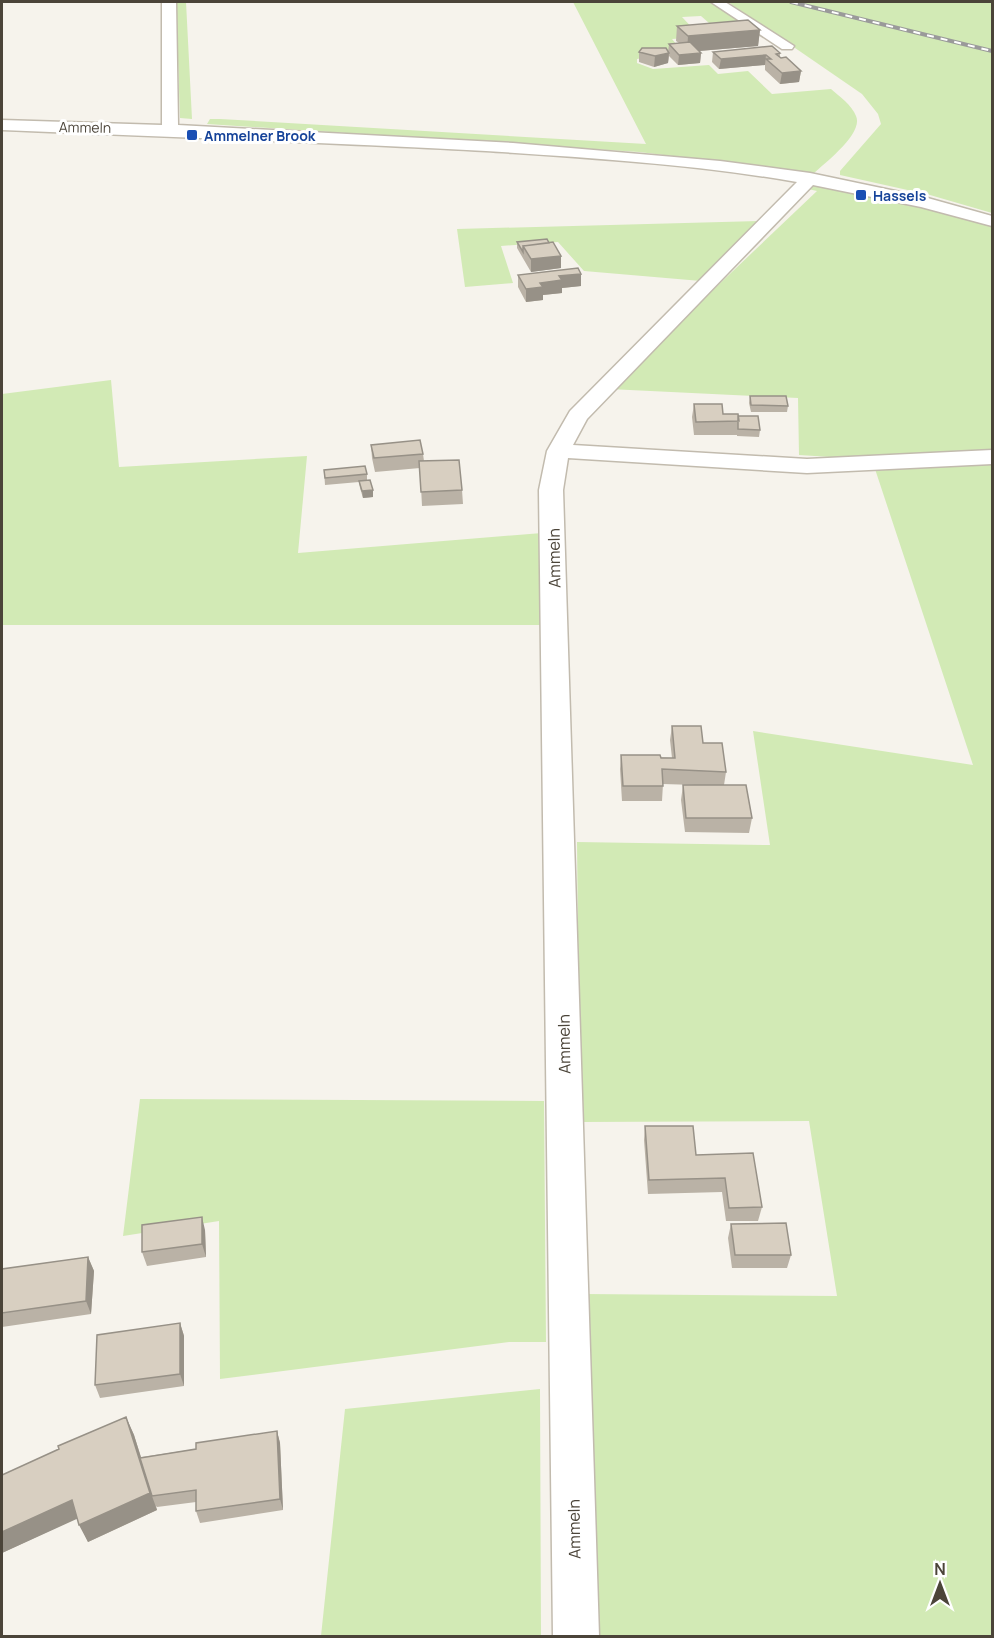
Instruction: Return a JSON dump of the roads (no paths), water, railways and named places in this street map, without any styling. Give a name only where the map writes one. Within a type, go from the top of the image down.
[{"type":"street","points":[[169,2],[168,84],[171,120],[169,128]]},
{"type":"street","points":[[717,2],[787,46]]},
{"type":"street","name":"Ammeln","points":[[2,125],[169,128],[624,154],[710,163],[810,178],[914,199],[993,221]]},
{"type":"street","name":"Ammeln","points":[[576,1636],[551,490],[558,451],[578,416],[607,383],[810,178]]},
{"type":"street","points":[[558,451],[807,466],[993,457]]},
{"type":"railway","points":[[791,2],[992,51]]},
{"type":"place","name":"Ammelner Brook","points":[[192,135]]},
{"type":"place","name":"Hassels","points":[[861,195]]}]
